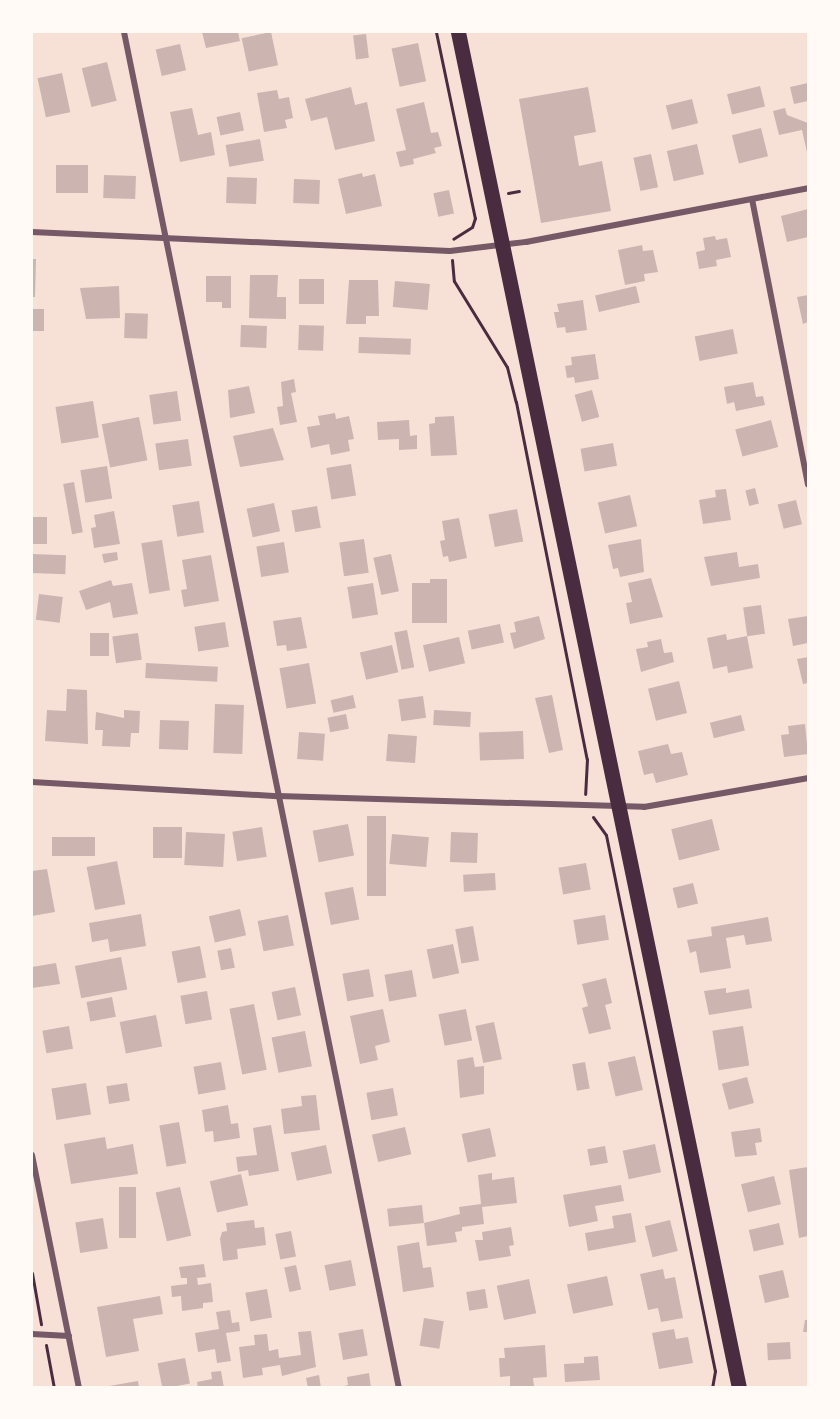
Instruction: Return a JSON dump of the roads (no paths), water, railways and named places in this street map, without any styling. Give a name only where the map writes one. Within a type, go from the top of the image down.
[{"type":"highway","points":[[458,32],[621,806],[739,1388]]},
{"type":"street","points":[[124,32],[399,1388]]},
{"type":"street","points":[[32,232],[450,251],[503,246],[808,188]]},
{"type":"street","points":[[752,199],[808,485]]},
{"type":"street","points":[[32,782],[278,796],[585,802],[644,807],[808,778]]},
{"type":"street","points":[[32,1155],[78,1388]]},
{"type":"street","points":[[32,1334],[69,1336]]}]
